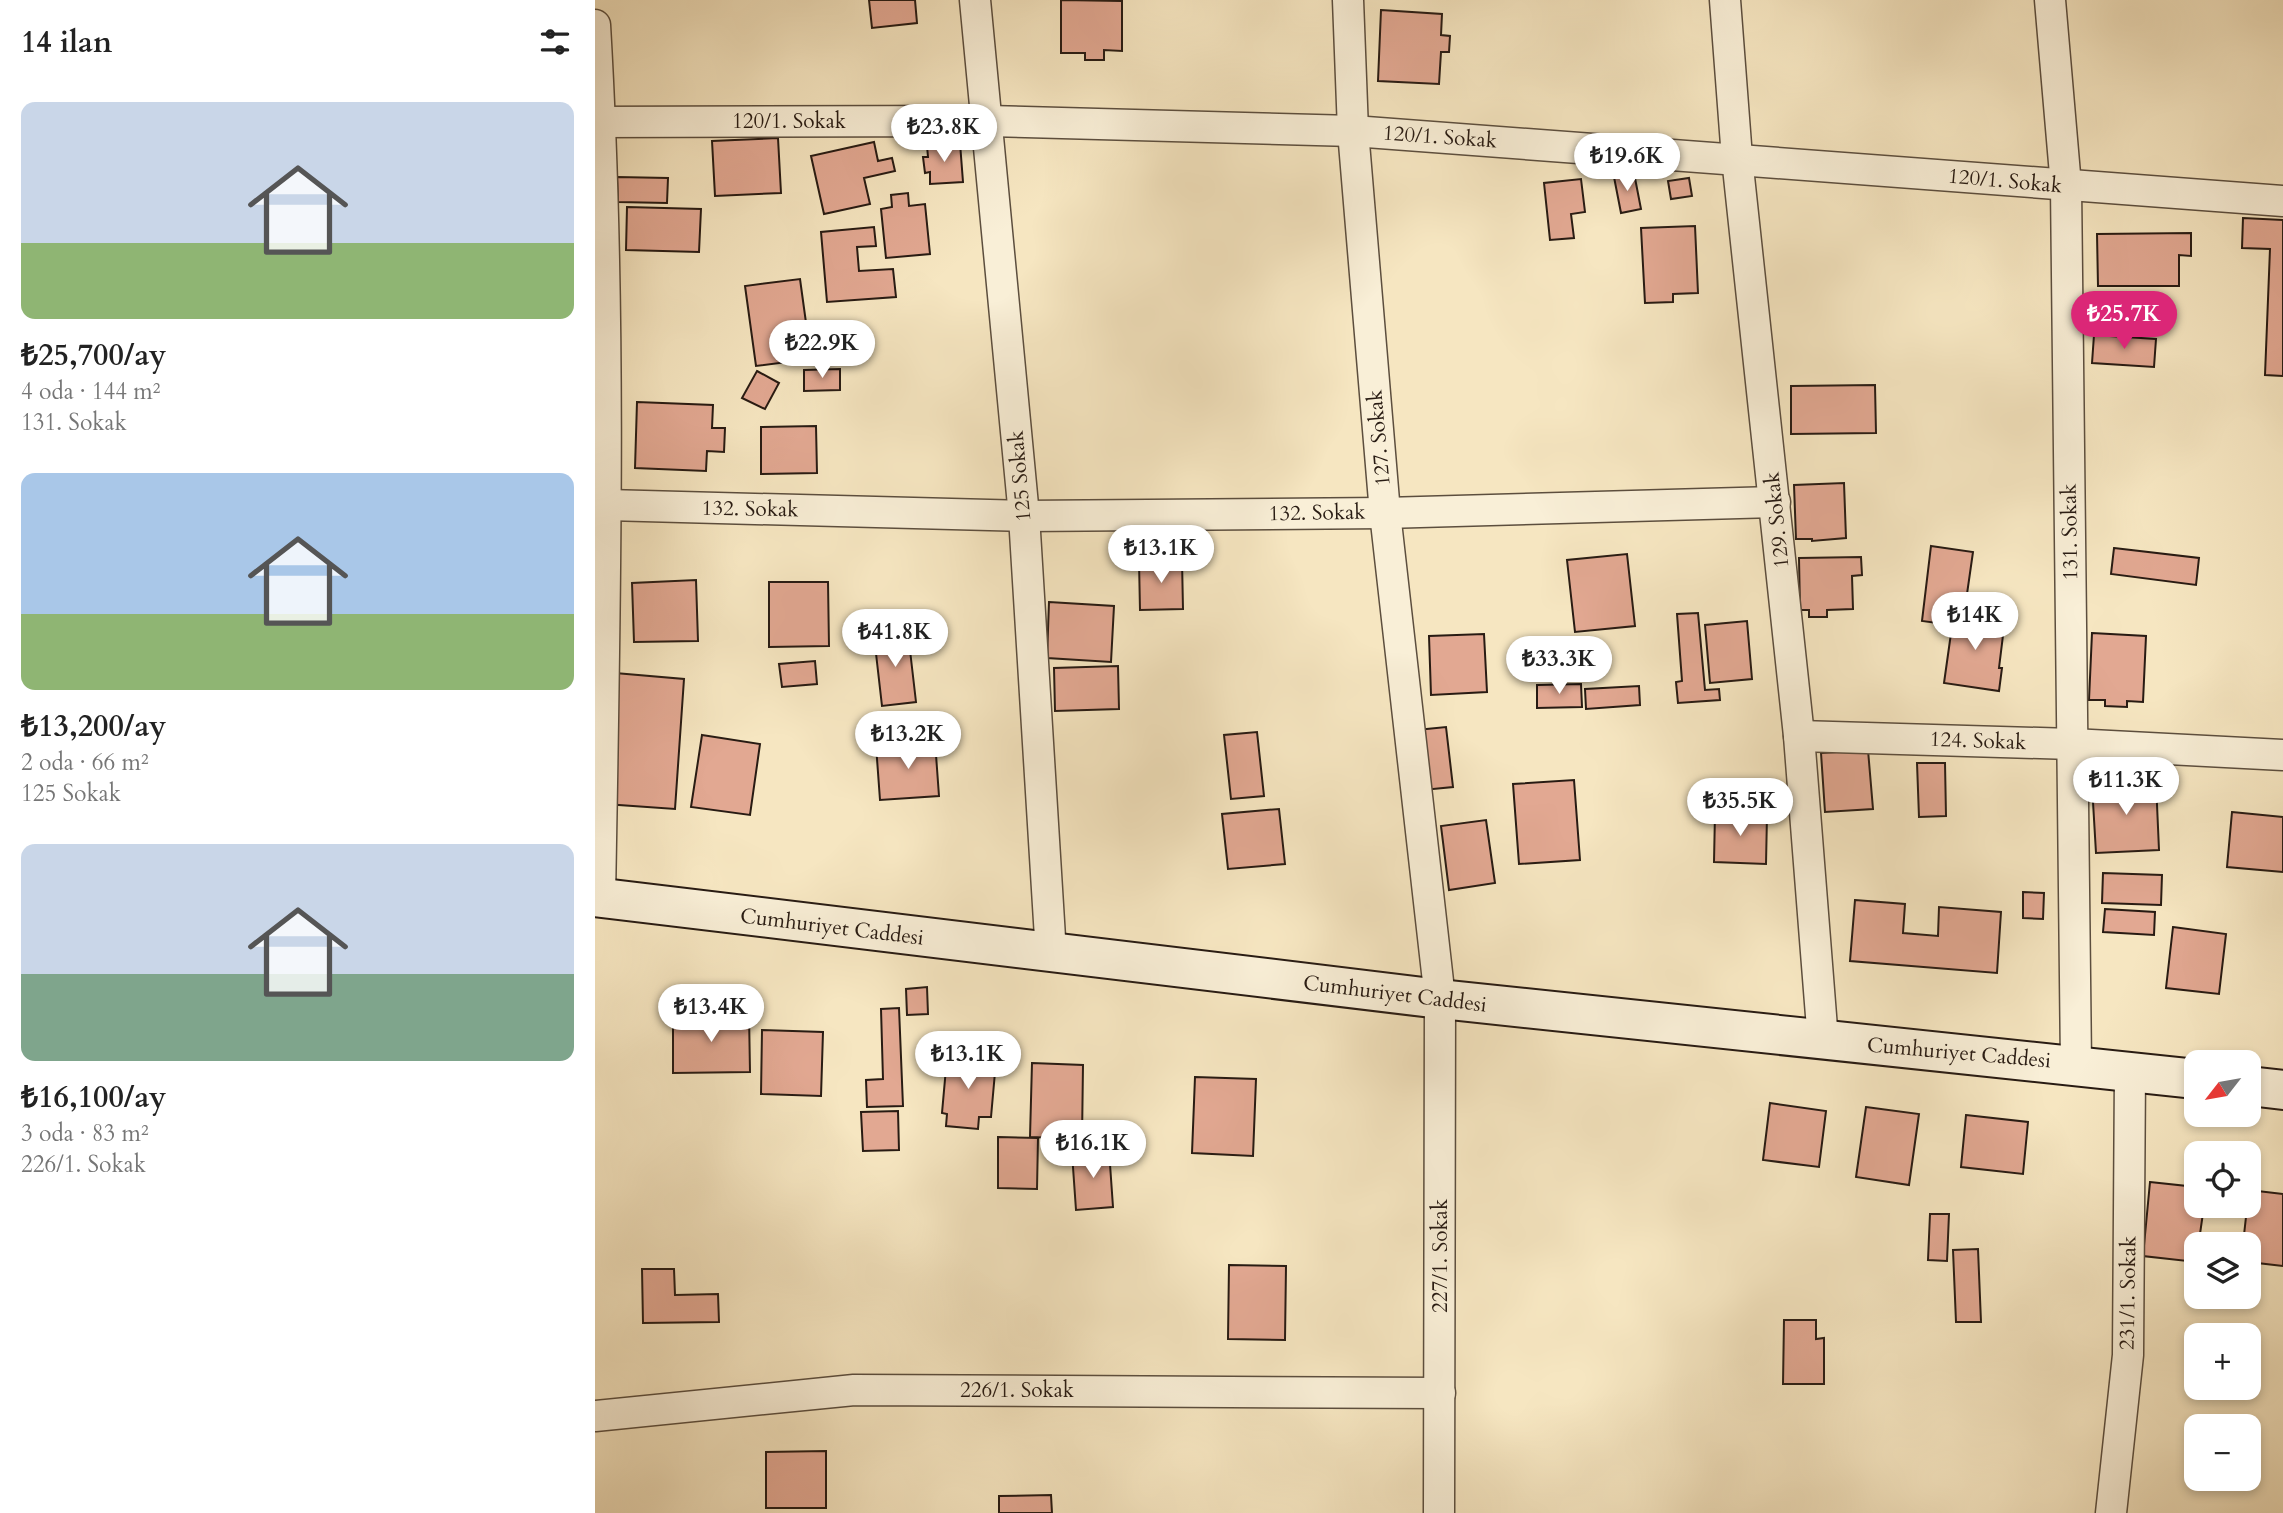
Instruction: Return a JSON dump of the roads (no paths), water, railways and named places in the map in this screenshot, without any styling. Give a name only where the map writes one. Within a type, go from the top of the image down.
[{"type":"main road","name":"Cumhuriyet Caddesi","points":[[598,897],[1051,954],[1440,999],[2184,1078]]},
{"type":"main road","points":[[2261,1087],[2283,1090]]},
{"type":"street","name":"125 Sokak","points":[[975,0],[1024,516],[1051,954]]},
{"type":"street","name":"127. Sokak","points":[[1348,0],[1353,131],[1385,513],[1440,999]]},
{"type":"street","name":"129. Sokak","points":[[1725,0],[1737,158],[1799,736],[1823,1041]]},
{"type":"street","name":"131. Sokak","points":[[2050,0],[2066,186],[2076,1065]]},
{"type":"street","points":[[595,25],[607,505],[598,897]]},
{"type":"street","name":"120/1. Sokak","points":[[598,122],[988,121],[1353,131],[2283,201]]},
{"type":"street","name":"132. Sokak","points":[[607,505],[1024,516],[1385,513],[1775,502]]},
{"type":"street","name":"124. Sokak","points":[[1799,736],[2072,744],[2283,755]]},
{"type":"street","name":"227/1. Sokak","points":[[1439,1513],[1440,999]]},
{"type":"street","name":"231/1. Sokak","points":[[2111,1513],[2128,1355],[2130,1071]]},
{"type":"street","name":"226/1. Sokak","points":[[595,1416],[855,1390],[1440,1393]]}]
